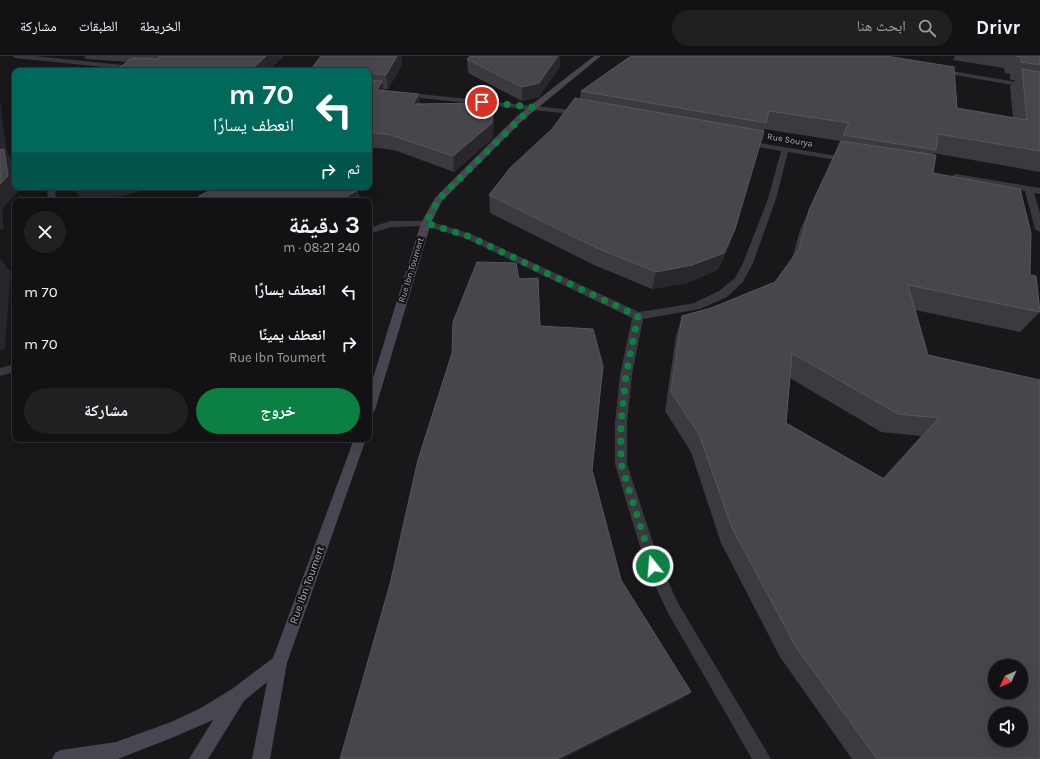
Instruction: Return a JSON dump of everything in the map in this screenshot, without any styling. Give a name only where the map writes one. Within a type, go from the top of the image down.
[{"type":"street","points":[[15,56],[42,62],[122,68]]},
{"type":"street","name":"Rue Ibn Toumert","points":[[372,400],[426,223],[438,200],[532,107],[598,56]]},
{"type":"street","points":[[934,70],[1040,88]]},
{"type":"street","points":[[392,93],[587,114]]},
{"type":"street","name":"Rue Sourya","points":[[739,141],[856,161]]},
{"type":"street","points":[[372,230],[390,224],[426,223],[468,236],[638,316],[696,306],[723,294],[739,280],[748,263],[769,207],[785,149]]},
{"type":"street","points":[[950,176],[1040,191]]},
{"type":"street","points":[[1029,189],[1040,229]]},
{"type":"street","points":[[638,316],[626,375],[621,423],[621,464],[653,566],[670,601],[762,759]]},
{"type":"street","points":[[0,372],[12,369]]},
{"type":"street","name":"Rue Ibn Toumert","points":[[261,759],[279,663],[359,442]]},
{"type":"street","points":[[61,759],[116,751],[174,729],[205,715],[238,695],[279,663]]},
{"type":"street","points":[[198,759],[238,695]]},
{"type":"building","points":[[159,56],[266,56],[253,68],[119,68],[132,58],[159,59]]},
{"type":"building","points":[[321,56],[397,56],[386,75],[372,73],[372,68],[312,68]]},
{"type":"building","points":[[470,56],[558,56],[539,83],[522,87],[467,59]]},
{"type":"building","points":[[631,56],[886,56],[954,67],[957,108],[1027,120],[1022,69],[1040,72],[1040,151],[938,134],[936,150],[843,135],[849,123],[769,111],[766,123],[581,91]]},
{"type":"building","points":[[1016,56],[1040,56],[1040,65],[1021,62],[1021,57]]},
{"type":"building","points":[[372,80],[382,81],[377,90],[419,94],[413,104],[493,103],[492,123],[453,156],[391,135],[372,132]]},
{"type":"building","points":[[575,98],[764,131],[735,229],[724,253],[692,265],[656,272],[597,248],[489,195],[510,168],[552,129]]},
{"type":"building","points":[[841,141],[936,155],[933,173],[1020,189],[1031,233],[1030,275],[1036,276],[1040,312],[908,285],[928,355],[1040,380],[1040,759],[877,759],[796,647],[732,528],[699,434],[671,392],[682,316],[711,308],[775,282],[799,249],[809,210]],"holes":[[[792,353],[898,414],[939,418],[884,479],[786,423]]]},
{"type":"building","points":[[4,149],[8,176],[0,184],[0,150]]},
{"type":"building","points":[[211,190],[358,190],[343,198],[198,198],[199,196]]},
{"type":"building","points":[[477,262],[516,263],[519,279],[538,278],[540,326],[593,329],[603,366],[592,470],[621,580],[691,692],[557,759],[340,759],[390,584],[418,460],[452,353],[453,322]]},
{"type":"route","points":[[482,102],[532,107],[438,200],[426,223],[468,236],[638,316],[626,375],[621,423],[621,464],[653,566]]}]
